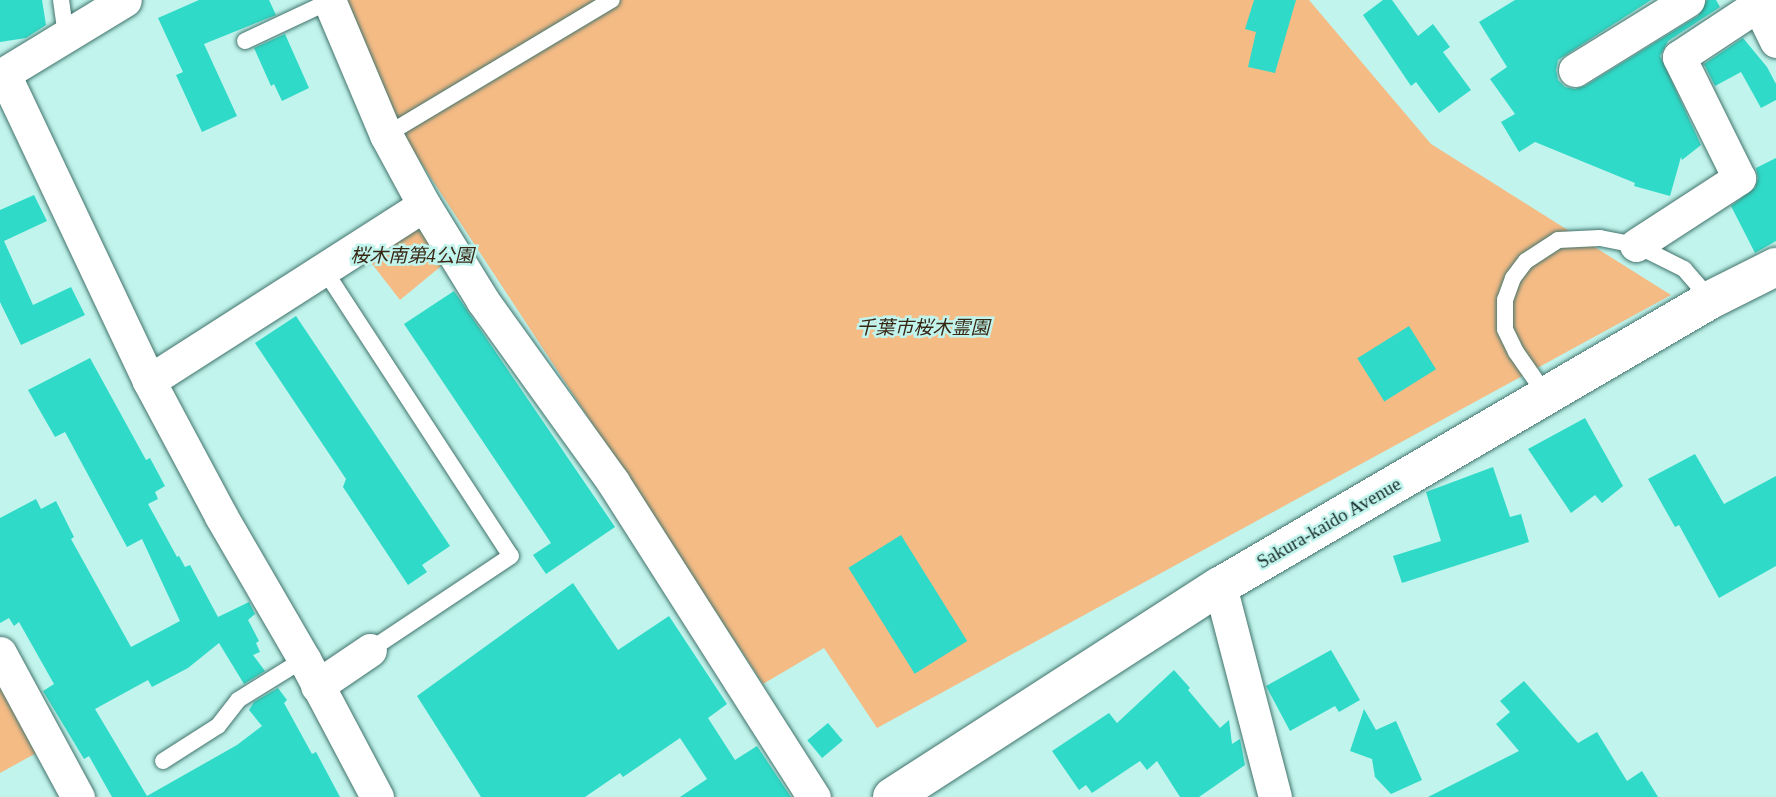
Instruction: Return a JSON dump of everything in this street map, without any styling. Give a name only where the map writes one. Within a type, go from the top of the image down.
[{"type":"highway","name":"Sakura-kaido Avenue","points":[[892,797],[1220,586],[1548,397],[1710,300],[1776,267]]},
{"type":"street","points":[[125,0],[2,75],[149,382],[377,797]]},
{"type":"street","points":[[1574,70],[1688,0],[1711,35]]},
{"type":"street","points":[[329,1],[386,135],[424,205],[483,301],[613,482],[814,797]]},
{"type":"street","points":[[1636,245],[1739,178],[1679,57],[1761,2],[1776,41]]},
{"type":"street","points":[[149,382],[424,205]]},
{"type":"street","points":[[1220,586],[1275,797]]},
{"type":"street","points":[[311,673],[370,650]]},
{"type":"street","points":[[0,653],[78,797]]},
{"type":"lane","points":[[61,0],[66,36]]},
{"type":"lane","points":[[386,135],[612,0]]},
{"type":"lane","points":[[245,41],[329,1]]},
{"type":"lane","points":[[1548,397],[1516,352],[1505,329],[1504,300],[1513,278],[1525,261],[1558,240],[1600,238],[1636,245],[1684,269],[1710,300]]},
{"type":"lane","points":[[325,271],[511,556],[370,650]]},
{"type":"lane","points":[[163,761],[218,726],[238,700],[311,673]]},
{"type":"green space","name":"千葉市桜木霊園","points":[[340,0],[1309,0],[1431,144],[1671,295],[877,728],[824,648],[763,684],[410,146],[363,66]]},
{"type":"green space","name":"桜木南第4公園","points":[[411,225],[426,227],[451,258],[400,300],[366,256]]},
{"type":"green space","points":[[0,676],[40,751],[0,773]]},
{"type":"building","points":[[0,0],[42,0],[46,25],[26,38],[0,42]]},
{"type":"building","points":[[199,0],[269,0],[276,15],[204,44],[237,116],[202,132],[176,75],[183,72],[158,18]]},
{"type":"building","points":[[1254,0],[1296,0],[1275,73],[1248,67],[1256,32],[1245,29]]},
{"type":"building","points":[[1383,0],[1392,0],[1418,36],[1433,24],[1450,47],[1443,52],[1471,90],[1439,113],[1416,82],[1411,86],[1363,15]]},
{"type":"building","points":[[1515,0],[1651,0],[1558,60],[1558,80],[1565,87],[1575,89],[1585,86],[1698,16],[1707,0],[1716,0],[1720,7],[1668,41],[1660,56],[1701,145],[1682,160],[1681,157],[1670,196],[1634,186],[1635,183],[1535,142],[1519,152],[1501,122],[1515,114],[1490,79],[1507,67],[1479,22]]},
{"type":"building","points":[[285,34],[309,88],[282,101],[274,84],[271,86],[254,48]]},
{"type":"building","points":[[1743,38],[1767,67],[1776,84],[1776,100],[1761,108],[1741,72],[1715,86],[1704,64]]},
{"type":"building","points":[[1776,158],[1776,241],[1755,253],[1731,206],[1755,188],[1758,178],[1756,168]]},
{"type":"building","points":[[34,195],[47,221],[4,241],[33,305],[71,287],[85,315],[21,345],[0,302],[0,210]]},
{"type":"building","points":[[454,291],[615,527],[546,574],[533,555],[551,543],[404,324]]},
{"type":"building","points":[[296,316],[450,546],[422,565],[427,572],[408,585],[343,487],[346,479],[255,343]]},
{"type":"building","points":[[1409,326],[1436,369],[1384,402],[1357,358]]},
{"type":"building","points":[[90,358],[146,460],[150,458],[165,486],[155,492],[158,499],[148,504],[177,557],[179,556],[185,567],[190,565],[218,617],[249,602],[255,614],[248,620],[259,641],[256,643],[260,652],[253,655],[265,671],[244,684],[219,643],[188,668],[152,687],[148,680],[95,709],[147,796],[237,745],[262,726],[249,710],[254,702],[278,688],[287,700],[284,703],[312,754],[316,752],[340,797],[112,797],[89,756],[84,759],[43,691],[54,684],[19,622],[14,626],[9,618],[0,623],[0,518],[36,499],[41,509],[56,501],[74,537],[71,539],[131,647],[180,621],[142,539],[127,547],[65,432],[55,437],[28,390]]},
{"type":"building","points":[[1585,418],[1623,486],[1602,503],[1595,495],[1571,513],[1528,449]]},
{"type":"building","points":[[1695,454],[1724,504],[1776,476],[1776,566],[1719,598],[1679,525],[1675,527],[1648,479]]},
{"type":"building","points":[[1493,467],[1510,517],[1521,514],[1529,542],[1402,583],[1393,556],[1441,541],[1426,492]]},
{"type":"building","points":[[901,535],[967,641],[915,674],[848,568]]},
{"type":"building","points":[[573,583],[618,650],[669,616],[727,704],[708,718],[735,760],[757,746],[791,797],[680,797],[707,779],[680,738],[623,777],[620,773],[585,797],[481,797],[417,696]]},
{"type":"building","points":[[1331,650],[1360,700],[1339,712],[1335,706],[1290,731],[1266,686]]},
{"type":"building","points":[[1174,670],[1220,728],[1229,720],[1232,744],[1240,739],[1245,765],[1199,797],[1180,797],[1157,761],[1147,770],[1140,761],[1092,793],[1086,785],[1079,790],[1052,751],[1109,713],[1117,723]]},
{"type":"building","points":[[1524,681],[1578,743],[1597,732],[1627,781],[1642,771],[1658,797],[1428,797],[1519,751],[1496,724],[1510,712],[1500,701]]},
{"type":"building","points":[[1364,709],[1376,730],[1396,721],[1422,780],[1391,794],[1375,777],[1372,759],[1350,751]]},
{"type":"building","points":[[828,723],[843,741],[822,758],[807,740]]}]
